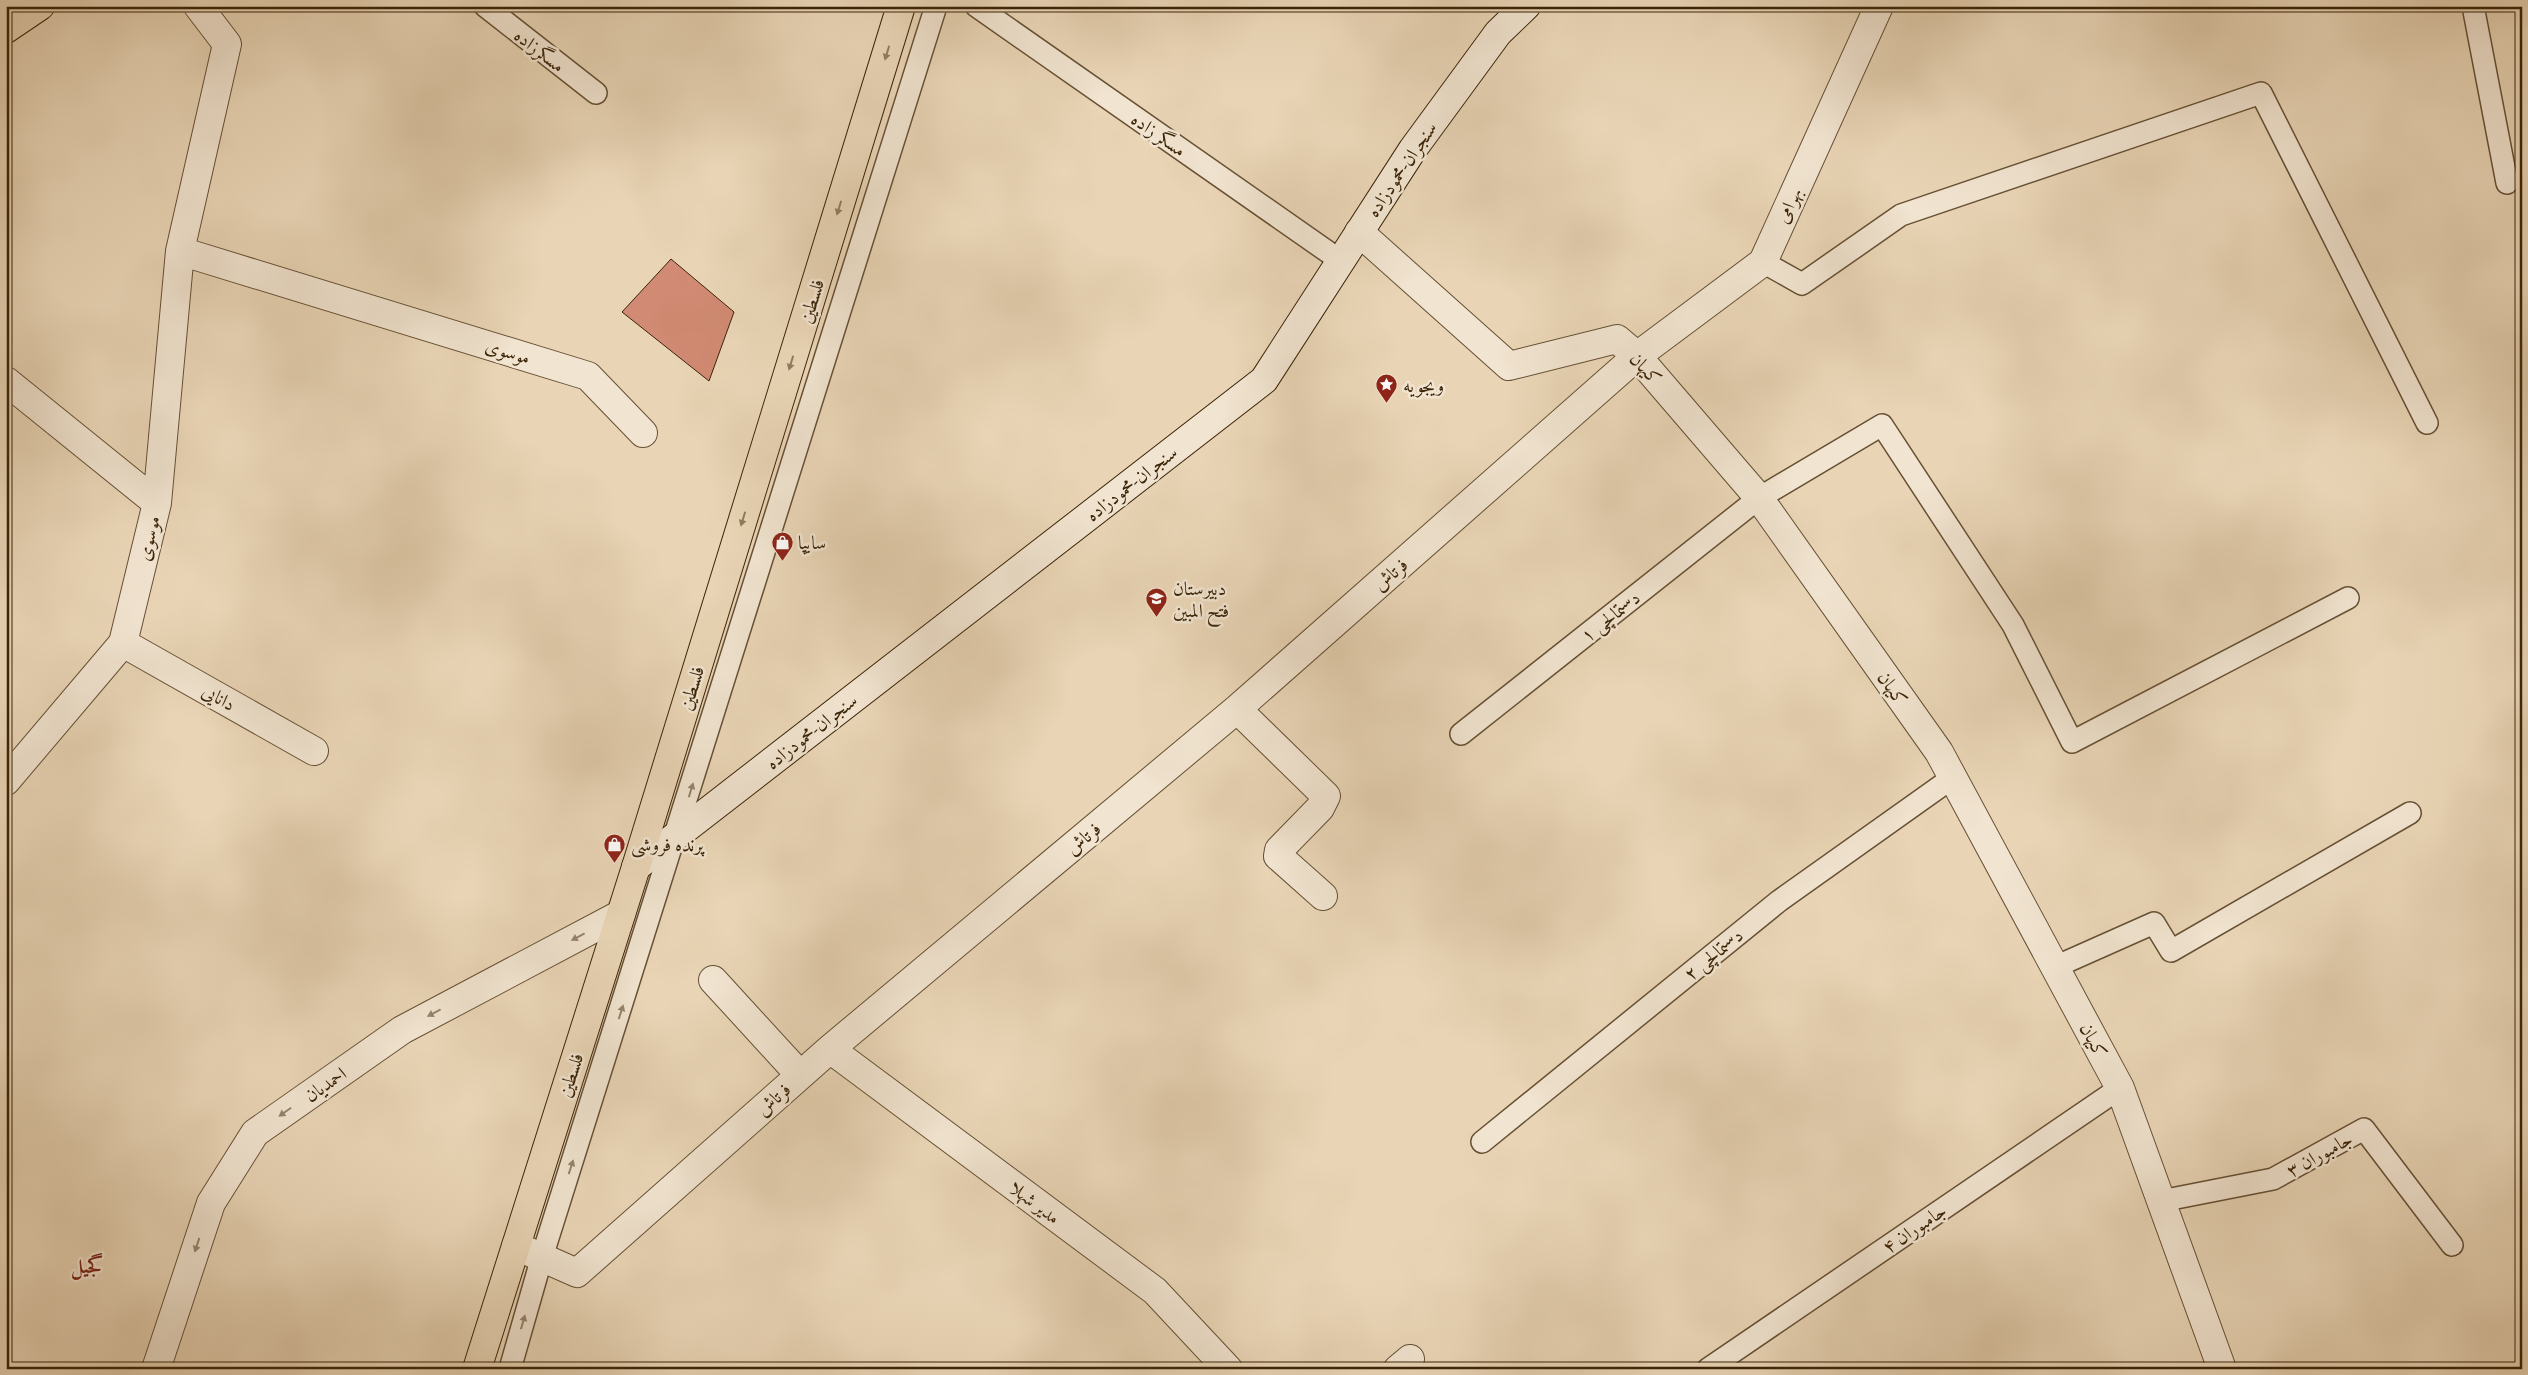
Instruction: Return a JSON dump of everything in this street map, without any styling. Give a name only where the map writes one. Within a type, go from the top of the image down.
[{"type":"main road","points":[[6,29],[40,6]]},
{"type":"main road","name":"فلسطین","points":[[477,1369],[636,867],[901,6]]},
{"type":"street","name":"موسوی","points":[[6,781],[123,643],[157,503],[180,251],[227,44],[198,6]]},
{"type":"street","name":"سنجران-محمودزاده","points":[[636,867],[1264,380],[1413,149],[1498,33],[1526,6]]},
{"type":"street","name":"بهرامی","points":[[1637,356],[1763,262],[1879,6]]},
{"type":"street","name":"کیهان","points":[[1359,232],[1510,366],[1617,339],[1637,356],[1759,498],[1939,752],[2120,1088],[2222,1369]]},
{"type":"street","name":"موسوی","points":[[180,251],[588,376],[643,433]]},
{"type":"street","name":"فرتاش","points":[[516,1246],[577,1273],[830,1049],[1236,709],[1637,356]]},
{"type":"street","points":[[6,381],[157,503]]},
{"type":"street","name":"دانایی","points":[[123,643],[314,752]]},
{"type":"street","points":[[1236,709],[1326,796],[1320,808],[1279,850],[1278,856],[1323,896]]},
{"type":"street","name":"احمدیان","points":[[156,1369],[211,1203],[256,1133],[402,1030],[621,914]]},
{"type":"street","points":[[714,980],[800,1075]]},
{"type":"street","name":"مدیر شهلا","points":[[830,1049],[1154,1291],[1228,1369]]},
{"type":"lane","name":"مسگرزاده","points":[[485,6],[596,94]]},
{"type":"lane","points":[[510,1369],[542,1258],[936,6]]},
{"type":"lane","name":"مسگر زاده","points":[[976,6],[1341,261]]},
{"type":"lane","points":[[2473,6],[2507,183]]},
{"type":"lane","points":[[1763,262],[1802,284],[1901,215],[2261,93],[2427,423]]},
{"type":"lane","name":"دستمالچی ۱","points":[[1460,734],[1759,498],[1882,425],[2012,625],[2072,742],[2348,598]]},
{"type":"lane","name":"دستمالچی ۲","points":[[1482,1142],[1779,901],[1952,778]]},
{"type":"lane","points":[[2055,967],[2154,923],[2171,951],[2410,813]]},
{"type":"lane","name":"جامبوران ۴","points":[[1708,1369],[2120,1088]]},
{"type":"lane","name":"جامبوران ۳","points":[[2161,1201],[2273,1179],[2364,1129],[2452,1245]]},
{"type":"building","points":[[671,259],[734,312],[709,381],[622,312]]},
{"type":"place","name":"ویجویه","points":[[1387,404]]},
{"type":"place","name":"سایپا","points":[[782,561]]},
{"type":"place","name":"دبیرستان فتح المبین","points":[[1157,618]]},
{"type":"place","name":"پرنده فروشی","points":[[615,863]]},
{"type":"district","name":"گجیل","points":[[87,1266]]}]
